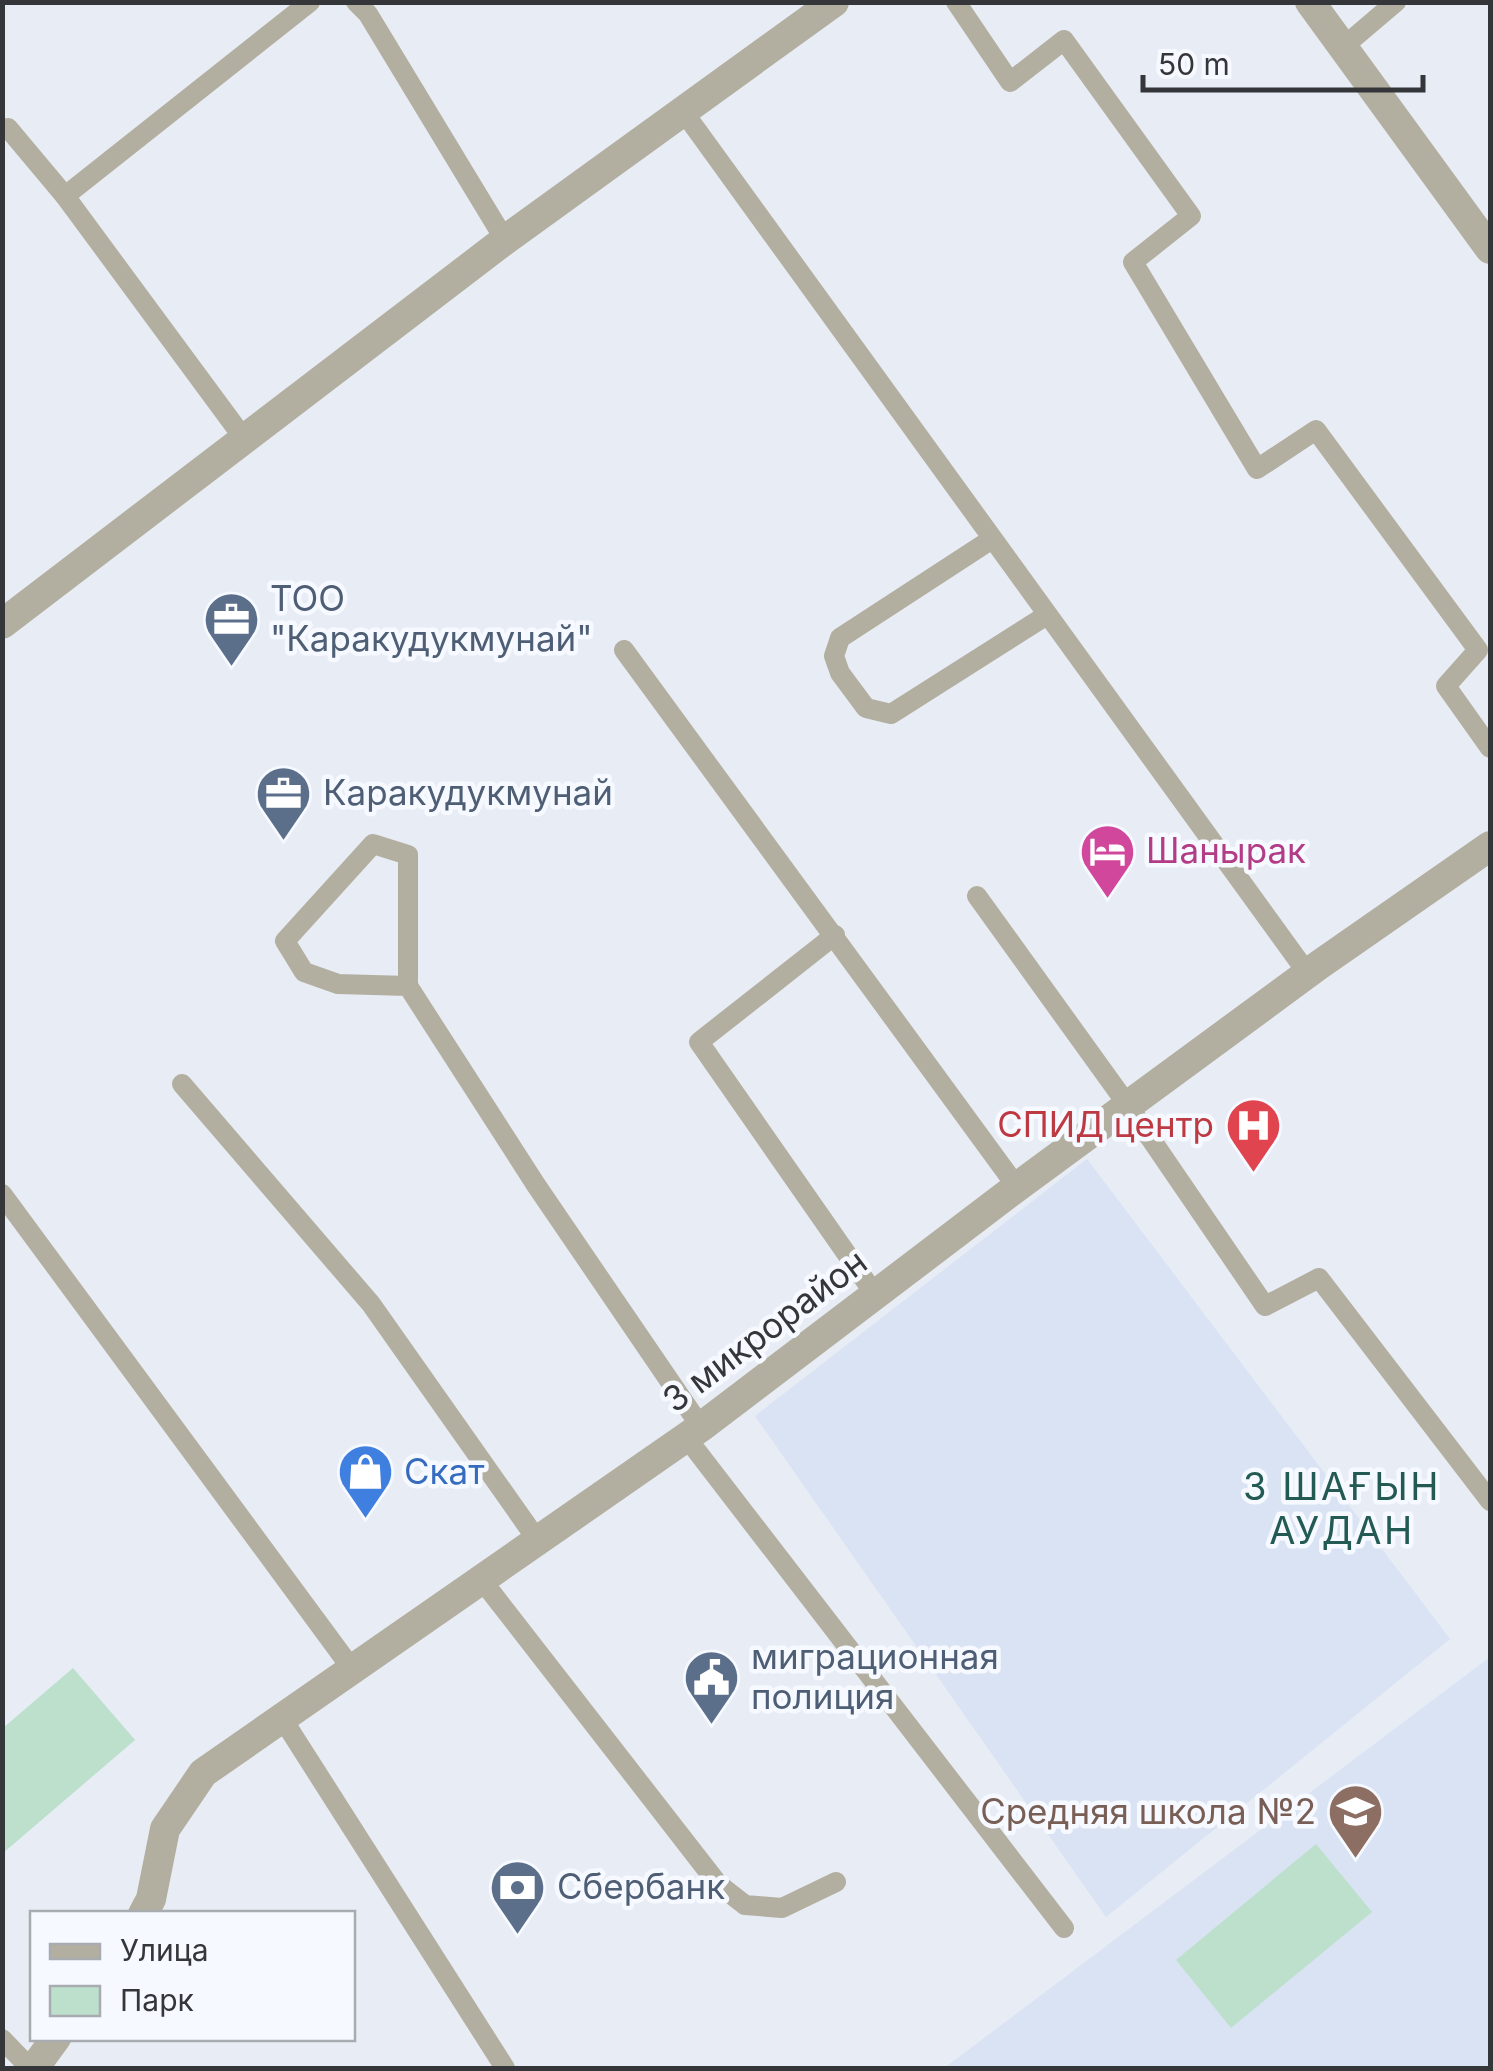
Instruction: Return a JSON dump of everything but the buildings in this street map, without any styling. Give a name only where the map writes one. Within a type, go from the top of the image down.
[{"type":"street","points":[[2,624],[505,240],[834,2]]},
{"type":"street","points":[[1310,2],[1490,249]]},
{"type":"street","name":"3 микрорайон","points":[[144,1911],[150,1899],[165,1829],[203,1774],[694,1432],[1017,1187],[1490,846]]},
{"type":"street","points":[[32,2068],[54,2041]]},
{"type":"lane","points":[[65,196],[310,2]]},
{"type":"lane","points":[[356,2],[368,14],[505,240]]},
{"type":"lane","points":[[956,2],[1010,82],[1064,40],[1190,216],[1133,262],[1257,469],[1316,430],[1374,508],[1478,650],[1446,686],[1490,748]]},
{"type":"lane","points":[[1343,47],[1396,2]]},
{"type":"lane","points":[[683,112],[1308,974]]},
{"type":"lane","points":[[8,128],[65,196],[245,440]]},
{"type":"lane","points":[[992,538],[840,638],[834,656],[840,673],[866,708],[892,714],[1047,614]]},
{"type":"lane","points":[[624,650],[1017,1187]]},
{"type":"lane","points":[[408,986],[338,984],[304,972],[285,941],[373,844],[408,855],[408,986],[694,1432],[1064,1928]]},
{"type":"lane","points":[[977,896],[1130,1107],[1265,1306],[1320,1278],[1490,1501]]},
{"type":"lane","points":[[835,935],[699,1042],[876,1296]]},
{"type":"lane","points":[[182,1084],[370,1304],[538,1540]]},
{"type":"lane","points":[[2,1194],[352,1670]]},
{"type":"lane","points":[[481,1580],[718,1884],[744,1906],[782,1908],[836,1882]]},
{"type":"lane","points":[[282,1718],[506,2068]]},
{"type":"lane","points":[[2,2039],[32,2068]]},
{"type":"shaded area","points":[[1087,1159],[1450,1639],[1106,1917],[755,1416]]},
{"type":"shaded area","name":"Средняя школа №2","points":[[1490,1657],[1490,2068],[947,2066]]},
{"type":"green space","points":[[73,1668],[135,1740],[3,1853],[3,1728]]},
{"type":"green space","points":[[1316,1844],[1372,1912],[1231,2028],[1176,1960]]},
{"type":"place","name":"ТОО \"Каракудукмунай\"","points":[[231,668]]},
{"type":"place","name":"Каракудукмунай","points":[[284,842]]},
{"type":"place","name":"Шанырак","points":[[1107,900]]},
{"type":"place","name":"СПИД центр","points":[[1253,1174]]},
{"type":"place","name":"Скат","points":[[365,1521]]},
{"type":"place","name":"миграционная полиция","points":[[712,1726]]},
{"type":"place","name":"Средняя школа №2","points":[[1355,1861]]},
{"type":"place","name":"Сбербанк","points":[[518,1936]]},
{"type":"district","name":"3 ШАҒЫН АУДАН","points":[[1342,1509]]}]
